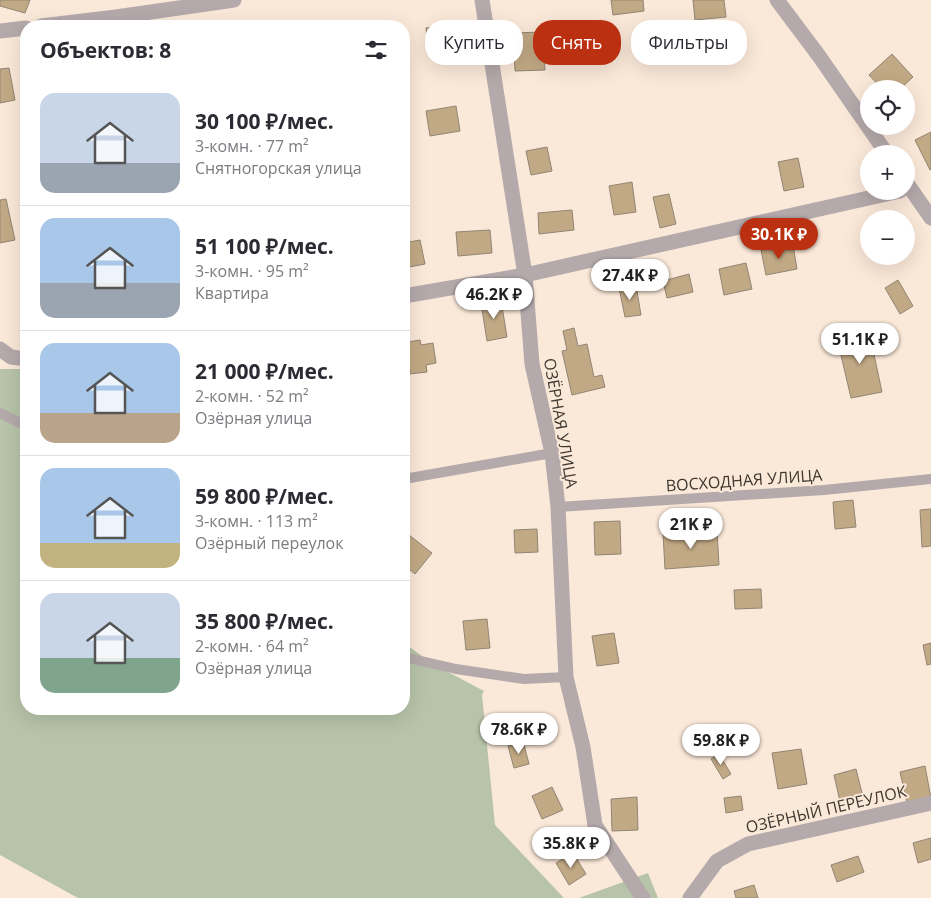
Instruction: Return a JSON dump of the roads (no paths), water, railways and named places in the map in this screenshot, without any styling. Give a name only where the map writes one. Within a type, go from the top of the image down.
[{"type":"street","points":[[91,20],[234,0]]},
{"type":"street","name":"ОЗЁРНАЯ УЛИЦА","points":[[482,0],[525,274],[532,364],[552,453],[558,507],[566,677],[582,747],[595,825],[643,898]]},
{"type":"street","points":[[776,0],[819,56],[880,145]]},
{"type":"street","points":[[0,31],[20,29]]},
{"type":"street","points":[[410,295],[525,274],[860,198]]},
{"type":"street","points":[[915,199],[931,218]]},
{"type":"street","points":[[0,349],[11,357],[20,358]]},
{"type":"street","name":"ОЗЁРНЫЙ ПЕРЕУЛОК","points":[[690,898],[717,861],[748,844],[931,803]]},
{"type":"lane","points":[[0,413],[20,423]]},
{"type":"lane","points":[[410,478],[552,453]]},
{"type":"lane","name":"ВОСХОДНАЯ УЛИЦА","points":[[558,507],[824,490],[931,479]]},
{"type":"lane","points":[[410,658],[524,679],[566,677]]}]
